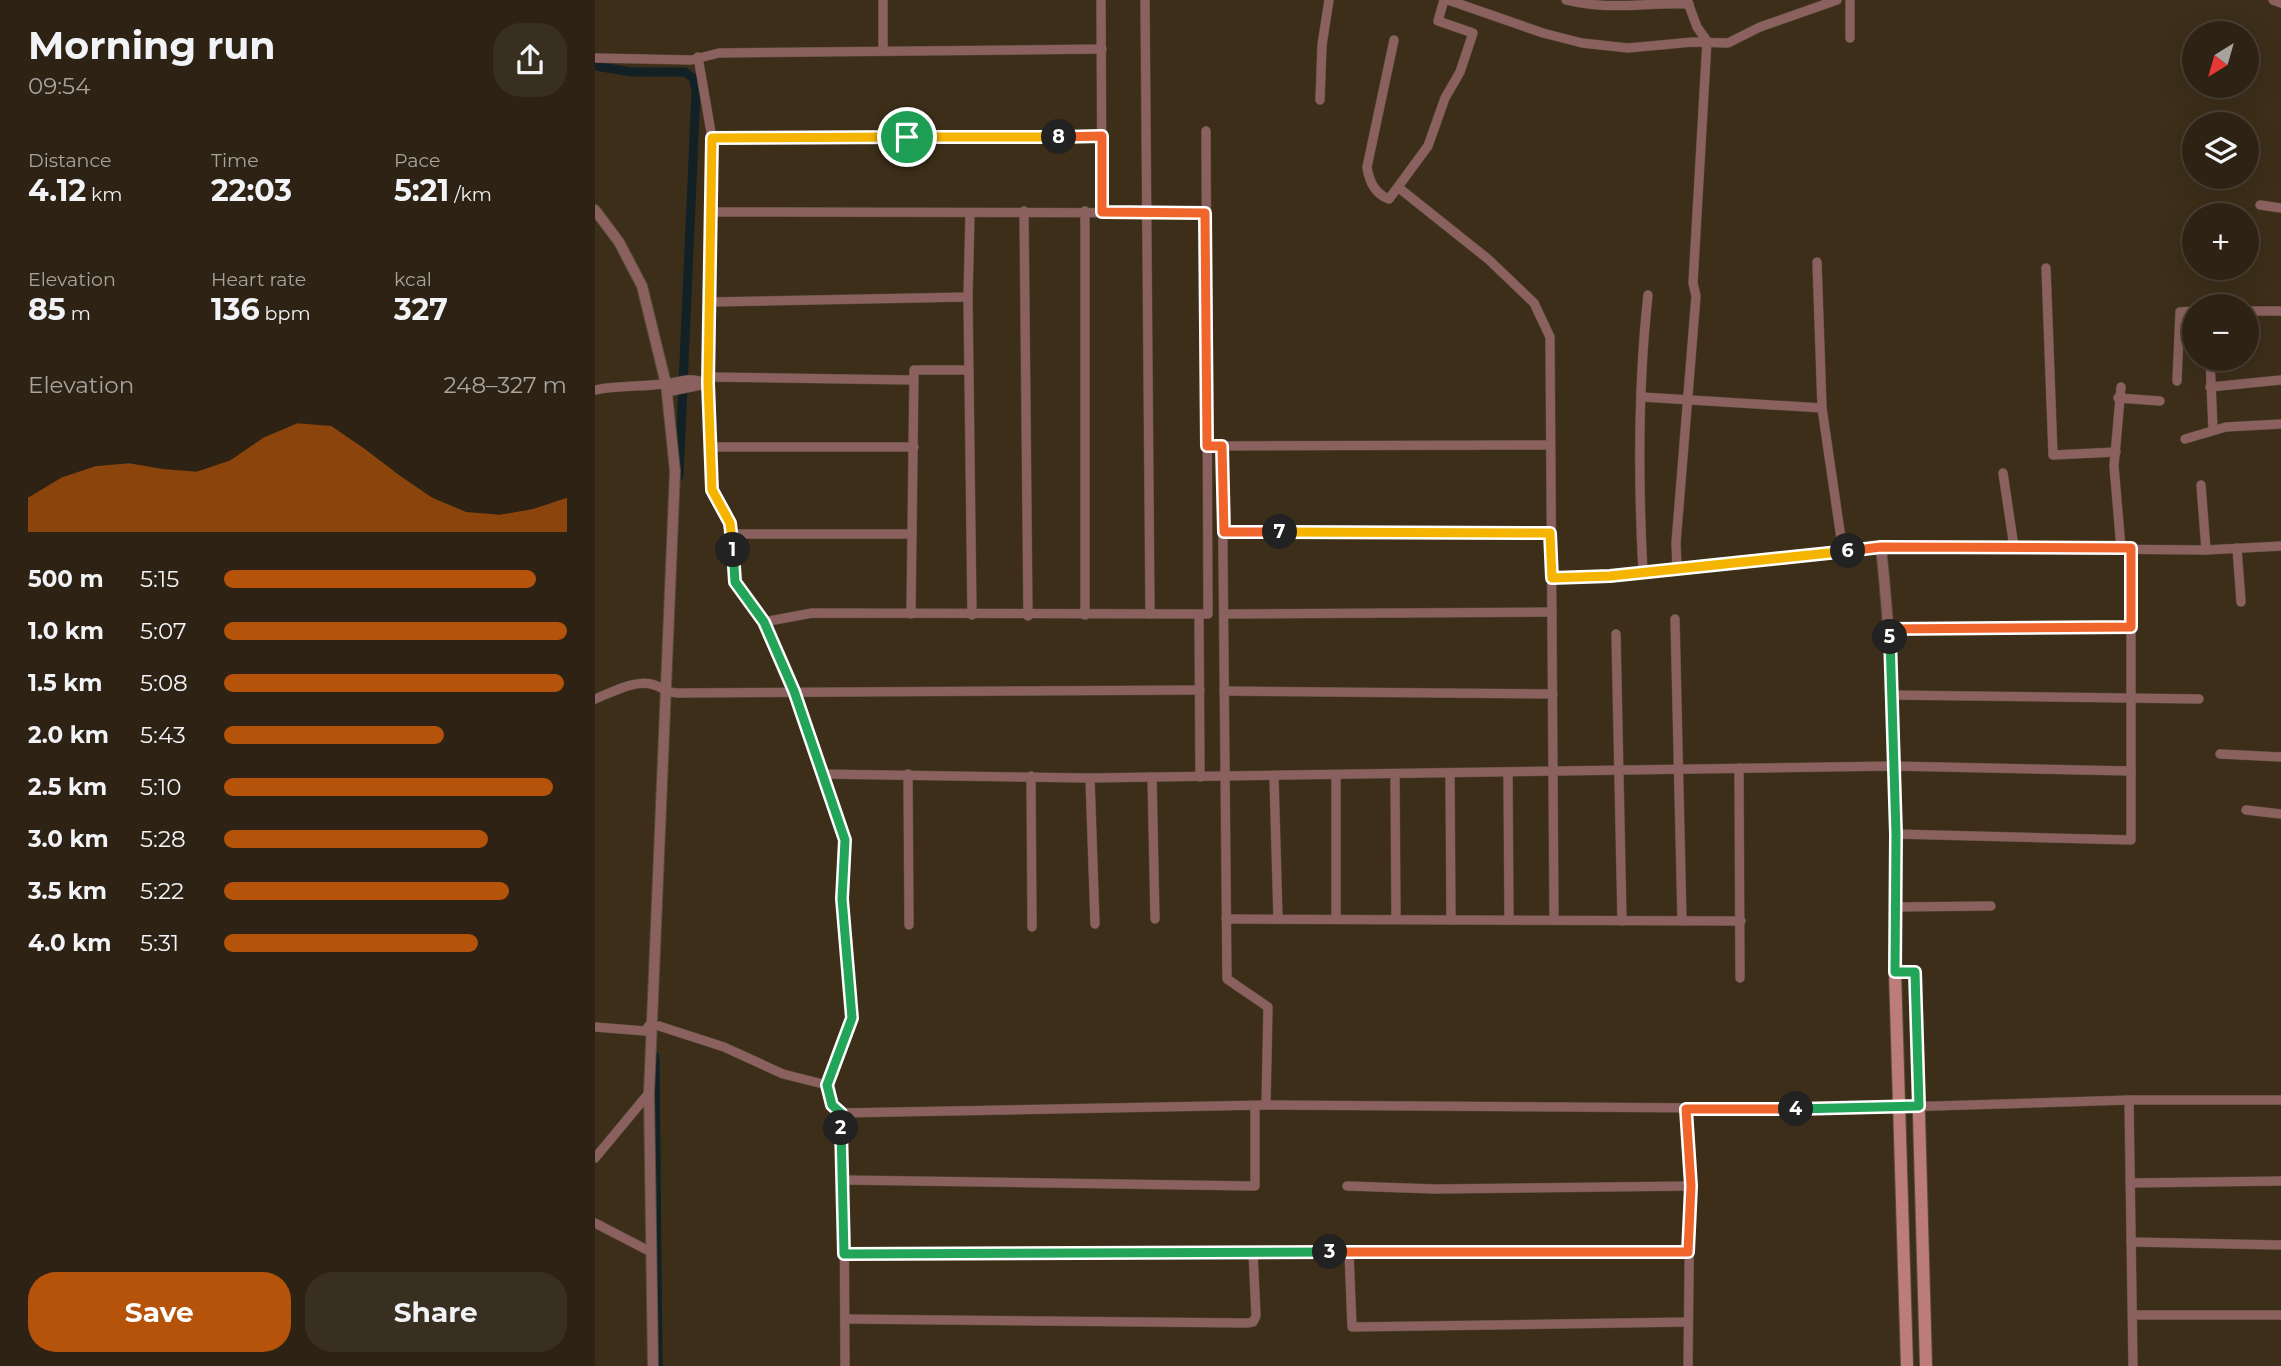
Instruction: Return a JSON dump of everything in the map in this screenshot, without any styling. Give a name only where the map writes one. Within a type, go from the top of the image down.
[{"type":"main road","points":[[1907,1366],[1895,972],[1915,972],[1926,1366]]},
{"type":"street","points":[[883,0],[883,51]]},
{"type":"street","points":[[1101,0],[1102,212]]},
{"type":"street","points":[[1145,0],[1150,614]]},
{"type":"street","points":[[1320,100],[1322,45],[1329,0]]},
{"type":"street","points":[[1394,40],[1367,167],[1368,178],[1381,196],[1389,199],[1436,130],[1445,98],[1460,72],[1473,33],[1438,21],[1446,0],[1543,33],[1582,43],[1628,48],[1707,41],[1728,43],[1760,27],[1836,0]]},
{"type":"street","points":[[1566,0],[1592,7],[1688,1],[1707,41],[1688,400],[1676,543],[1677,569]]},
{"type":"street","points":[[1850,0],[1850,38]]},
{"type":"street","points":[[2273,0],[2281,2]]},
{"type":"street","points":[[595,58],[691,60],[719,52],[1102,49]]},
{"type":"street","points":[[698,57],[712,138],[708,380],[712,490],[732,534],[735,582],[764,622],[794,691],[845,840],[842,899],[852,1018],[827,1085],[832,1105],[841,1113],[1266,1105],[1901,1108],[2129,1100],[2281,1100]]},
{"type":"street","points":[[764,622],[811,613],[1028,616],[1199,615],[1208,611],[1206,131]]},
{"type":"street","points":[[712,138],[1102,136]]},
{"type":"street","points":[[1399,188],[1488,259],[1534,303],[1550,337],[1554,920]]},
{"type":"street","points":[[2260,205],[2281,208]]},
{"type":"street","points":[[595,210],[619,242],[642,286],[667,388],[675,471],[665,693],[657,1022],[649,1093],[653,1366]]},
{"type":"street","points":[[1024,211],[1028,616]]},
{"type":"street","points":[[1085,211],[1086,615]]},
{"type":"street","points":[[711,212],[1205,213]]},
{"type":"street","points":[[970,213],[968,297],[972,615]]},
{"type":"street","points":[[1817,262],[1822,408],[1843,552]]},
{"type":"street","points":[[2046,268],[2053,455],[2116,452]]},
{"type":"street","points":[[1643,572],[1640,521],[1641,355],[1648,295]]},
{"type":"street","points":[[711,302],[968,297]]},
{"type":"street","points":[[2259,311],[2281,311]]},
{"type":"street","points":[[2177,381],[2182,312]]},
{"type":"street","points":[[911,614],[913,370],[969,370]]},
{"type":"street","points":[[2210,371],[2213,430]]},
{"type":"street","points":[[595,390],[614,386],[667,388],[708,380],[912,380]]},
{"type":"street","points":[[2210,387],[2281,380]]},
{"type":"street","points":[[1896,834],[2131,840],[2131,627],[2116,452],[2120,387]]},
{"type":"street","points":[[1642,397],[1822,408]]},
{"type":"street","points":[[2118,398],[2160,401]]},
{"type":"street","points":[[2185,439],[2213,430],[2281,424]]},
{"type":"street","points":[[1207,446],[1549,445]]},
{"type":"street","points":[[1222,446],[1227,979],[1268,1007],[1266,1105]]},
{"type":"street","points":[[711,447],[914,447]]},
{"type":"street","points":[[2003,473],[2014,547]]},
{"type":"street","points":[[2201,485],[2206,550]]},
{"type":"street","points":[[1224,532],[1550,533]]},
{"type":"street","points":[[732,534],[912,534]]},
{"type":"street","points":[[1552,578],[1677,569],[1881,547],[2206,550],[2281,546]]},
{"type":"street","points":[[1881,547],[1890,629],[1896,834],[1895,972]]},
{"type":"street","points":[[2237,548],[2241,602]]},
{"type":"street","points":[[1224,614],[1552,612]]},
{"type":"street","points":[[1199,615],[1200,777]]},
{"type":"street","points":[[1675,619],[1682,921]]},
{"type":"street","points":[[1890,629],[2131,627]]},
{"type":"street","points":[[1616,634],[1622,920]]},
{"type":"street","points":[[595,699],[632,685],[651,684],[665,693],[1200,690]]},
{"type":"street","points":[[1224,691],[1553,694]]},
{"type":"street","points":[[1890,695],[2199,699]]},
{"type":"street","points":[[2220,754],[2281,757]]},
{"type":"street","points":[[821,774],[1090,778],[1274,777],[1893,766],[2131,771]]},
{"type":"street","points":[[1739,768],[1740,978]]},
{"type":"street","points":[[1508,773],[1509,920]]},
{"type":"street","points":[[908,774],[909,925]]},
{"type":"street","points":[[1450,774],[1451,920]]},
{"type":"street","points":[[1395,775],[1396,919]]},
{"type":"street","points":[[1031,776],[1032,927]]},
{"type":"street","points":[[1336,776],[1336,919]]},
{"type":"street","points":[[1151,777],[1155,919]]},
{"type":"street","points":[[1274,777],[1278,919]]},
{"type":"street","points":[[1090,778],[1095,924]]},
{"type":"street","points":[[2246,810],[2281,814]]},
{"type":"street","points":[[1896,907],[1991,906]]},
{"type":"street","points":[[1226,919],[1741,921]]},
{"type":"street","points":[[595,1027],[645,1031],[657,1022]]},
{"type":"street","points":[[657,1022],[724,1047],[783,1074],[827,1085]]},
{"type":"street","points":[[595,1158],[649,1093]]},
{"type":"street","points":[[2129,1100],[2133,1366]]},
{"type":"street","points":[[844,1181],[1255,1186],[1255,1106]]},
{"type":"street","points":[[1686,1109],[1691,1186],[1688,1366]]},
{"type":"street","points":[[841,1113],[845,1366]]},
{"type":"street","points":[[2130,1183],[2281,1181]]},
{"type":"street","points":[[1347,1186],[1434,1189],[1691,1186]]},
{"type":"street","points":[[595,1223],[651,1252]]},
{"type":"street","points":[[2131,1242],[2281,1245]]},
{"type":"street","points":[[845,1319],[1254,1322],[1253,1252]]},
{"type":"street","points":[[1349,1252],[1352,1327],[1688,1322]]},
{"type":"street","points":[[844,1254],[1688,1252]]},
{"type":"street","points":[[2134,1315],[2281,1315]]},
{"type":"waterway","points":[[595,66],[631,72],[685,72],[693,78],[696,91],[679,476]]},
{"type":"waterway","points":[[655,1056],[658,1366]]},
{"type":"route","points":[[1102,136],[1102,212],[1205,213],[1207,446],[1222,446],[1224,532],[1550,533],[1552,578],[1610,576],[1881,547],[2131,548],[2131,627],[1890,629],[1896,834],[1895,972],[1915,972],[1919,1106],[1686,1109],[1691,1186],[1688,1252],[844,1254],[841,1113],[832,1105],[827,1085],[852,1018],[842,899],[845,840],[794,691],[764,622],[735,582],[730,523],[712,490],[708,383],[712,138],[907,137],[1102,136]]}]
